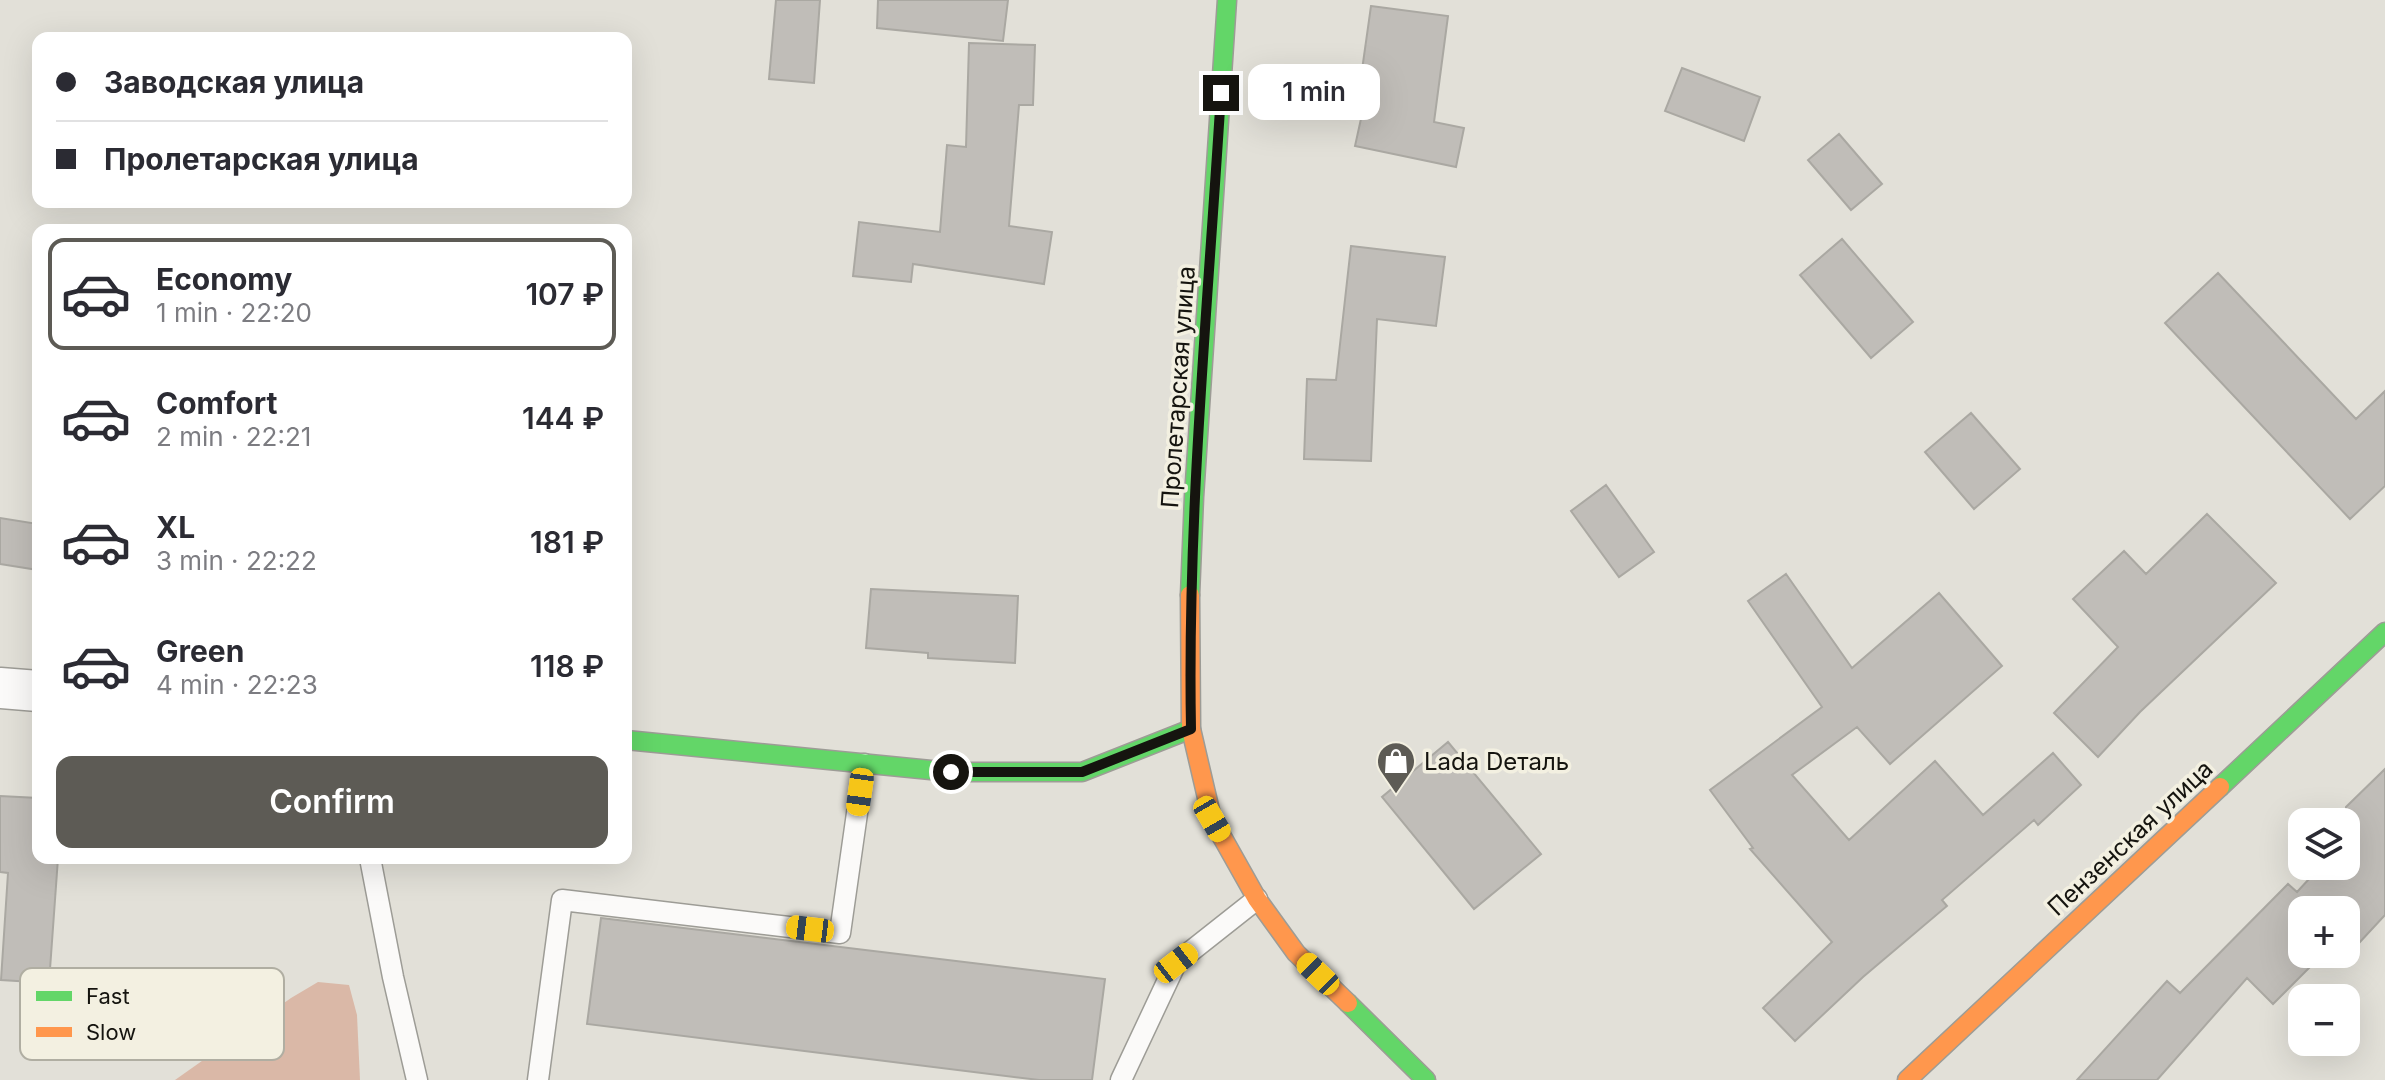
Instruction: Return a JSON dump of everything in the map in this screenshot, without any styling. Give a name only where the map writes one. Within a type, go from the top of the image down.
[{"type":"street","name":"Пролетарская улица","points":[[1227,0],[1194,497],[1189,631],[1191,729],[1212,819],[1257,899],[1296,953],[1426,1080]]},
{"type":"street","name":"Пензенская улица","points":[[1907,1080],[2385,632]]},
{"type":"street","points":[[0,688],[32,691]]},
{"type":"street","points":[[632,741],[951,772],[1082,772],[1191,729]]},
{"type":"lane","points":[[538,1080],[562,900],[840,933],[864,764]]},
{"type":"lane","points":[[371,864],[417,1080]]},
{"type":"lane","points":[[1121,1080],[1176,963],[1257,899]]},
{"type":"shaded area","points":[[318,982],[349,985],[357,1015],[360,1080],[175,1080],[203,1060],[284,1060],[284,1003]]},
{"type":"building","points":[[776,0],[820,0],[814,83],[769,79]]},
{"type":"building","points":[[878,0],[1008,0],[1003,41],[877,28]]},
{"type":"building","points":[[1371,6],[1448,16],[1434,122],[1464,128],[1456,167],[1355,146],[1370,78],[1361,77]]},
{"type":"building","points":[[969,43],[1035,45],[1033,105],[1019,105],[1009,226],[1052,232],[1044,284],[913,264],[911,282],[853,276],[859,222],[940,232],[947,145],[966,147]]},
{"type":"building","points":[[1682,68],[1760,97],[1744,141],[1665,111]]},
{"type":"building","points":[[1839,134],[1882,184],[1851,210],[1808,160]]},
{"type":"building","points":[[1842,239],[1913,322],[1871,358],[1800,275]]},
{"type":"building","points":[[1351,246],[1445,257],[1436,326],[1377,319],[1371,461],[1304,459],[1307,379],[1336,380]]},
{"type":"building","points":[[2218,273],[2356,419],[2385,391],[2385,486],[2350,519],[2165,323]]},
{"type":"building","points":[[1971,413],[2020,469],[1974,509],[1925,452]]},
{"type":"building","points":[[1606,485],[1654,552],[1619,577],[1571,511]]},
{"type":"building","points":[[2207,514],[2276,583],[2140,712],[2098,757],[2054,713],[2118,647],[2073,599],[2124,551],[2146,574]]},
{"type":"building","points":[[0,518],[32,523],[32,569],[0,564]]},
{"type":"building","points":[[1786,574],[1852,668],[1939,593],[2002,666],[1890,764],[1857,727],[1792,775],[1849,840],[1935,761],[1983,815],[2053,753],[2081,785],[2038,825],[2034,820],[1942,900],[1947,906],[1863,977],[1795,1041],[1763,1008],[1832,942],[1750,849],[1753,848],[1710,790],[1822,707],[1748,601]]},
{"type":"building","points":[[871,589],[1018,596],[1015,663],[928,658],[928,653],[866,648]]},
{"type":"building","points":[[1448,742],[1541,854],[1474,909],[1382,797]]},
{"type":"building","points":[[2385,769],[2385,915],[2360,942],[2360,896],[2288,896],[2288,968],[2309,968],[2293,984],[2288,984],[2288,989],[2273,1004],[2247,978],[2157,1080],[2077,1080],[2167,981],[2180,993],[2288,884],[2297,892],[2308,880],[2360,880],[2360,808],[2346,807]]},
{"type":"building","points":[[0,796],[32,798],[32,864],[58,864],[50,968],[20,968],[20,981],[1,980],[8,873],[0,872]]},
{"type":"building","points":[[601,918],[1105,979],[1092,1080],[1039,1080],[587,1024]]},
{"type":"traffic: fast","points":[[1190,595],[1227,0]]},
{"type":"traffic: fast","points":[[2220,787],[2385,632]]},
{"type":"traffic: fast","points":[[632,741],[951,772],[1082,772],[1191,729]]},
{"type":"traffic: fast","points":[[1348,1003],[1426,1080]]},
{"type":"traffic: slow","points":[[1190,595],[1191,729],[1212,819],[1257,899],[1296,953],[1348,1003]]},
{"type":"traffic: slow","points":[[1907,1080],[2220,787]]},
{"type":"place","name":"Lada Dеталь","points":[[1396,795]]},
{"type":"route","points":[[951,772],[1082,772],[1191,729],[1189,631],[1194,497],[1221,93]]}]
